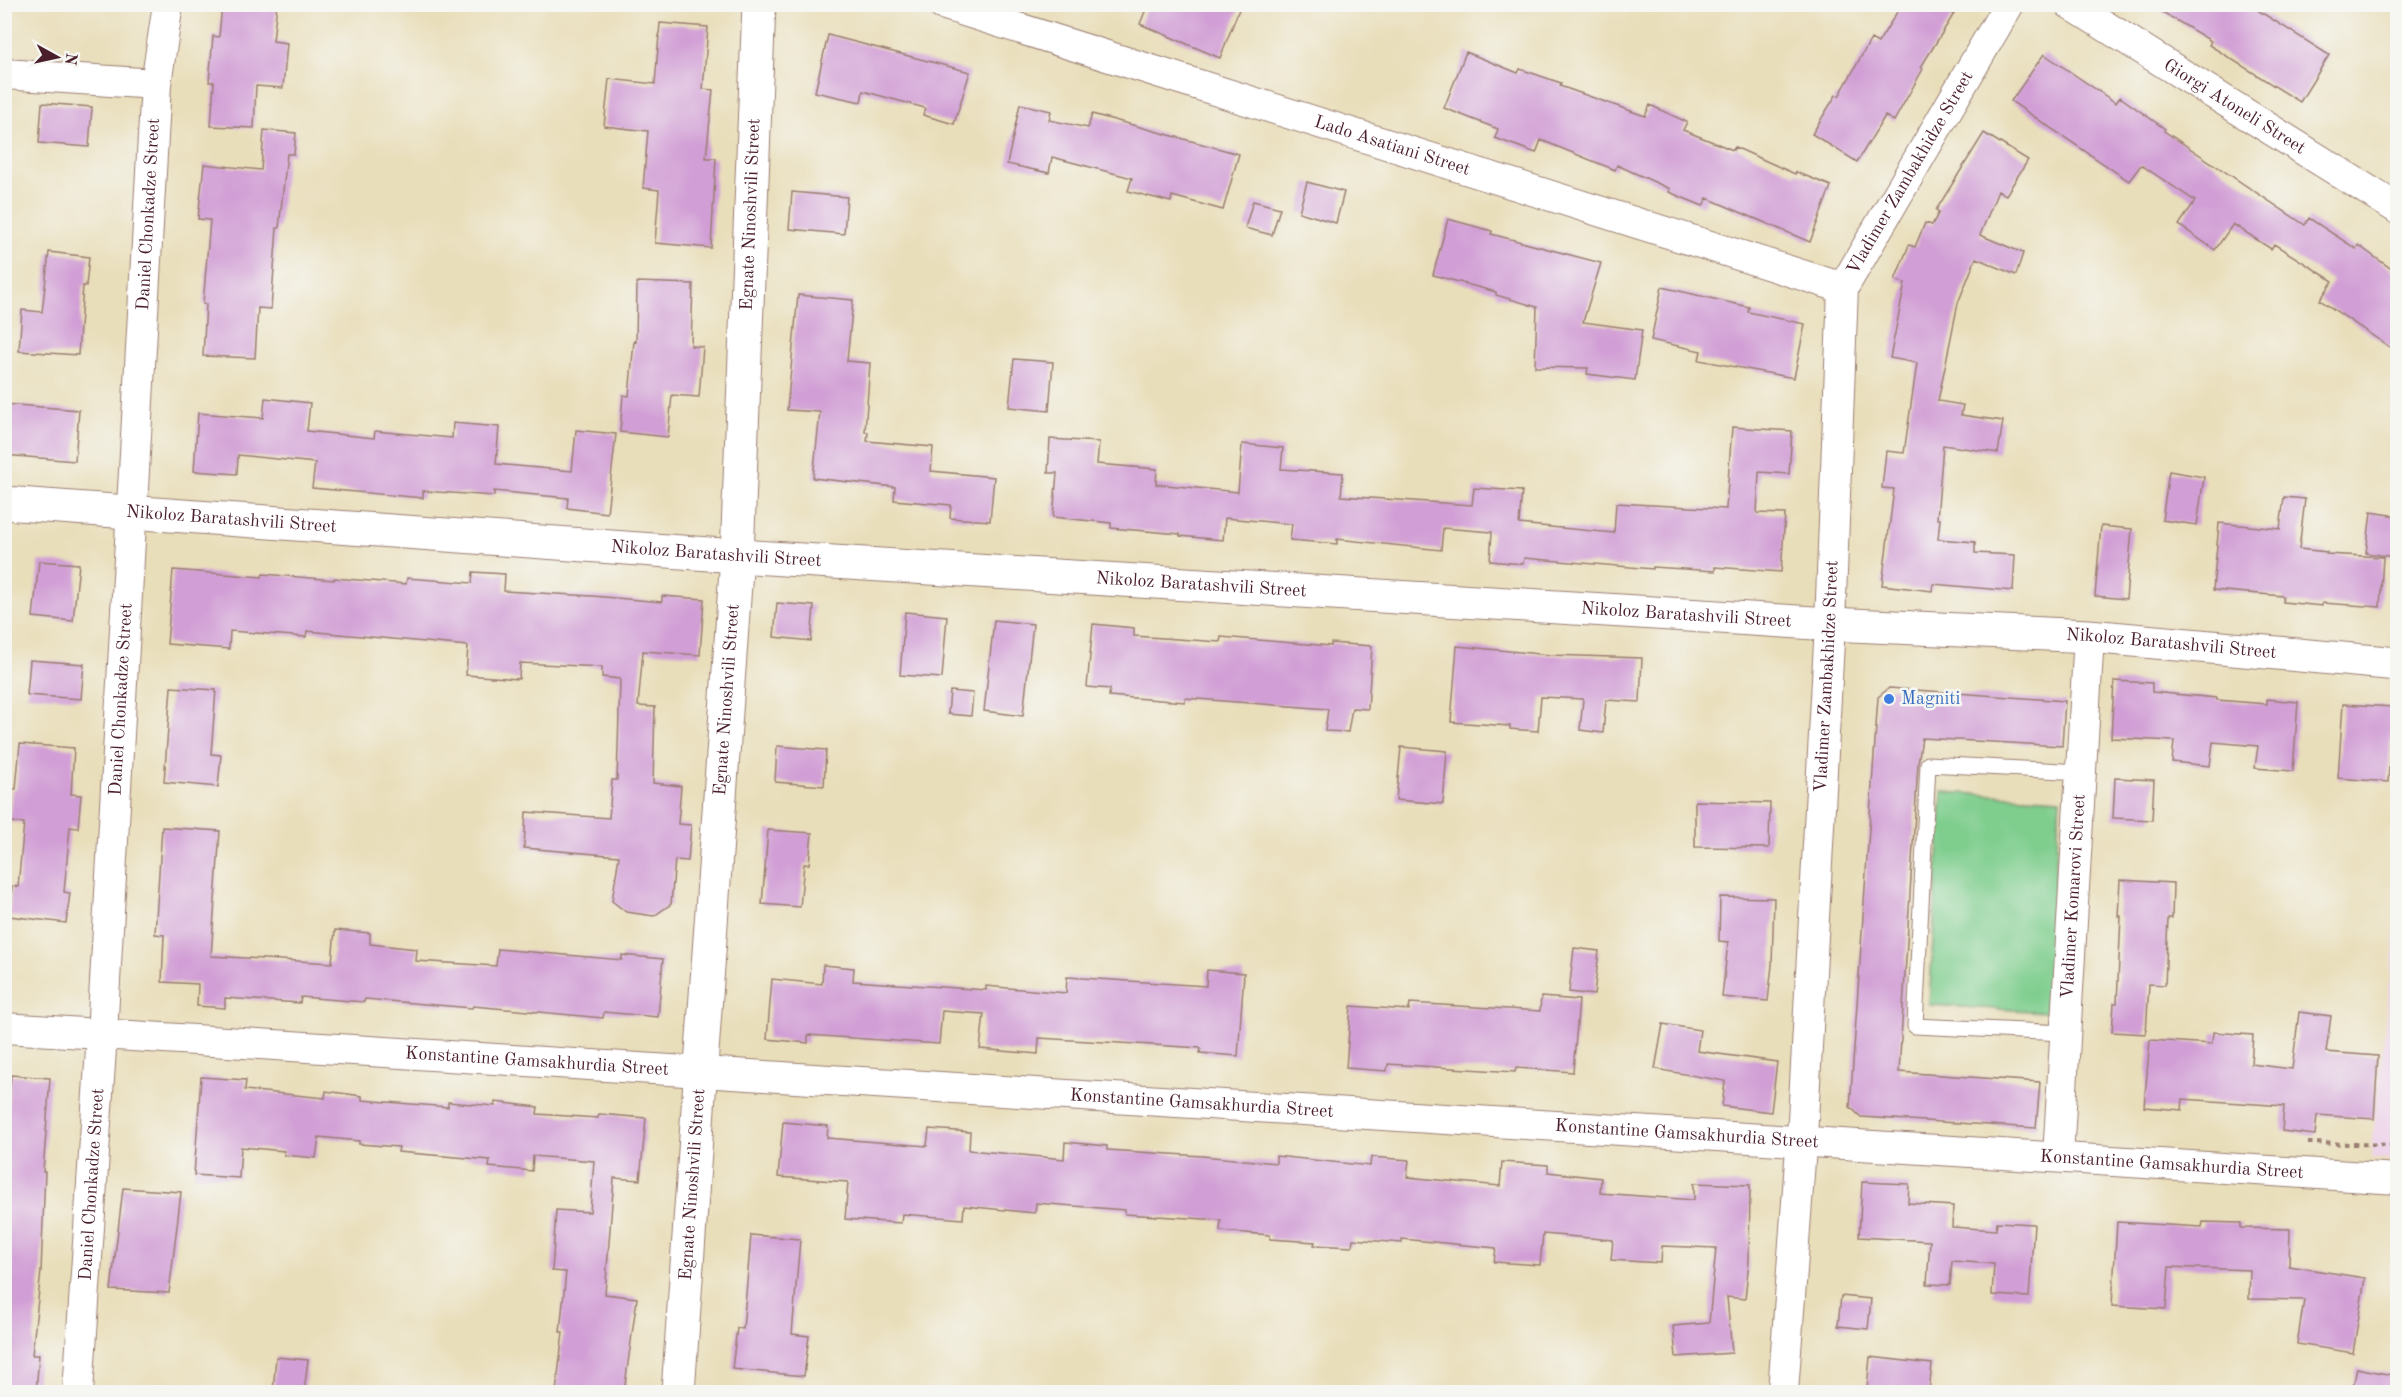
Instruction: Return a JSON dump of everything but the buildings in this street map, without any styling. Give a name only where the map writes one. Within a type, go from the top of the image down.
[{"type":"street","name":"Daniel Chonkadze Street","points":[[78,1392],[102,1034],[156,84],[168,4]]},
{"type":"street","name":"Egnate Ninoshvili Street","points":[[678,1392],[737,555],[759,4]]},
{"type":"street","name":"Lado Asatiani Street","points":[[942,4],[1843,288]]},
{"type":"street","name":"Vladimer Zambakhidze Street","points":[[1783,1392],[1830,624],[1843,288],[2009,4]]},
{"type":"street","name":"Giorgi Atoneli Street","points":[[2070,4],[2397,209]]},
{"type":"street","points":[[4,74],[156,84]]},
{"type":"street","name":"Nikoloz Baratashvili Street","points":[[4,503],[737,555],[1830,624],[2089,636],[2397,664]]},
{"type":"street","name":"Vladimer Komarovi Street","points":[[2058,1157],[2089,636]]},
{"type":"street","name":"Konstantine Gamsakhurdia Street","points":[[4,1028],[2397,1179]]},
{"type":"lane","points":[[2065,1033],[1916,1026],[1929,765],[2081,772]]},
{"type":"shaded area","points":[[2397,916],[2397,1161],[2371,1158]]},
{"type":"green space","points":[[1942,792],[2060,799],[2047,1012],[1929,1005]]},
{"type":"place","name":"Magniti","points":[[1889,699]]}]
